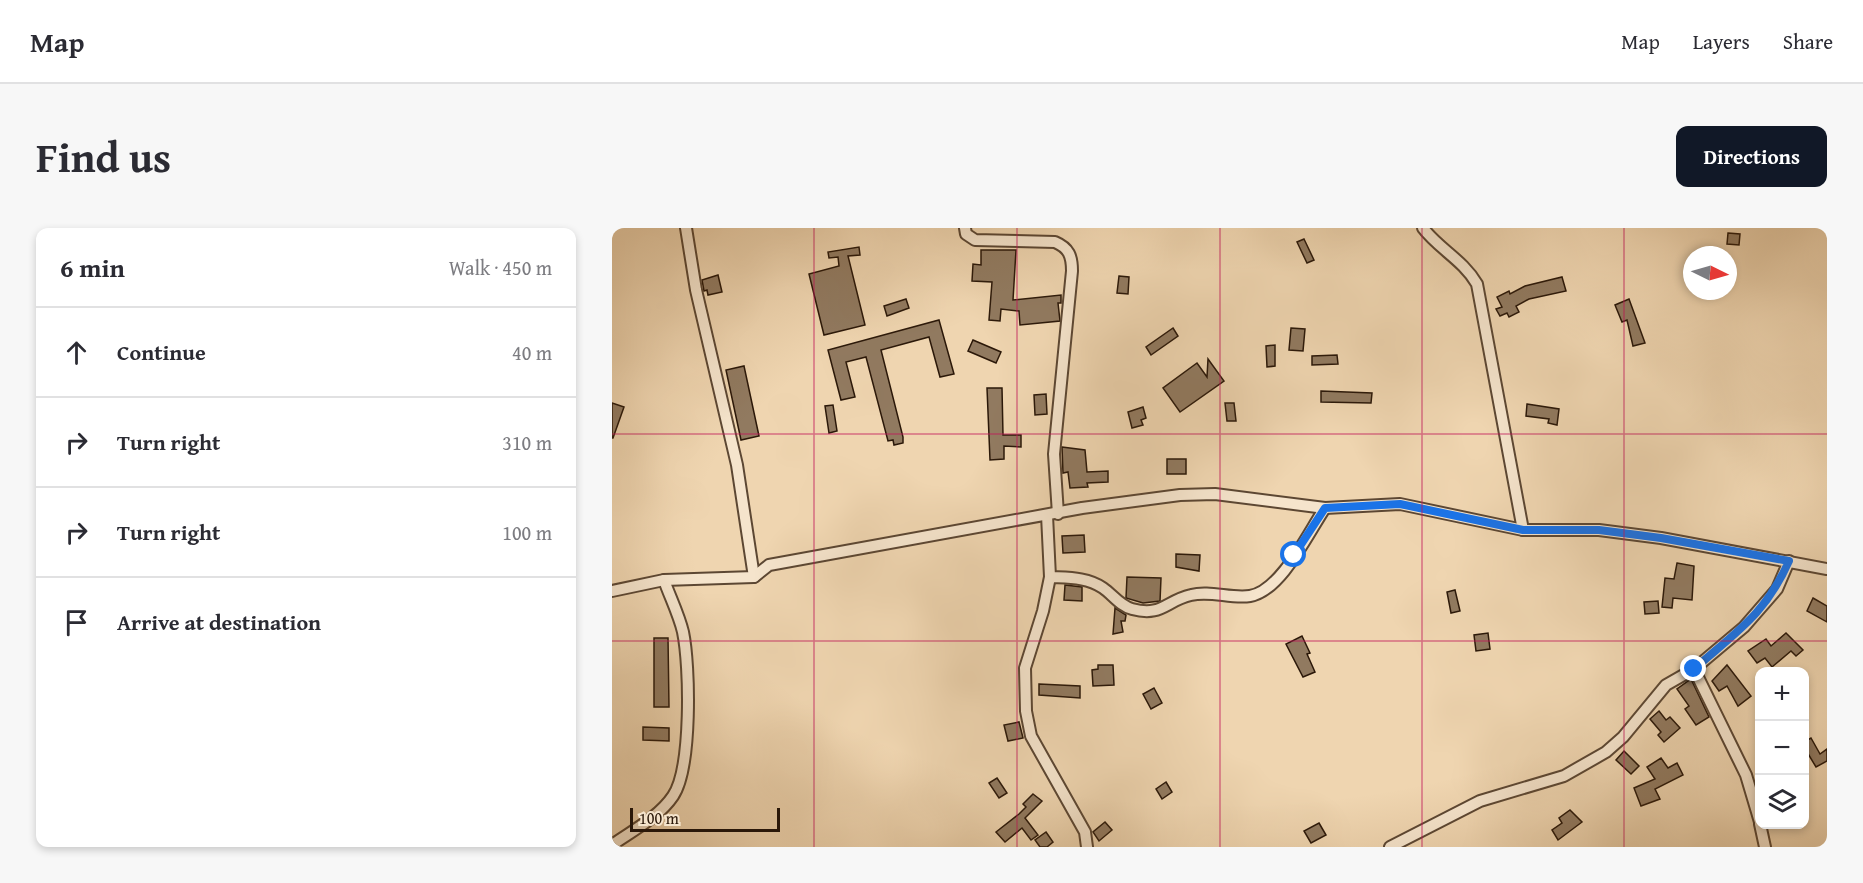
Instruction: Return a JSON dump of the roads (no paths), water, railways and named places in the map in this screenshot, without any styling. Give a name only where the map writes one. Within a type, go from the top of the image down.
[{"type":"street","points":[[686,228],[696,290],[737,465],[754,577]]},
{"type":"street","points":[[965,228],[966,234],[975,240],[1055,242],[1062,245],[1070,255],[1072,271],[1054,454],[1050,578],[1043,611],[1025,668],[1026,711],[1030,736],[1079,822],[1087,847]]},
{"type":"street","points":[[1423,228],[1431,239],[1469,271],[1477,284],[1523,530]]},
{"type":"street","points":[[612,591],[664,580],[754,577],[769,565],[1052,514],[1180,495],[1215,494],[1325,508],[1400,504],[1523,530],[1599,530],[1661,538],[1827,569]]},
{"type":"street","points":[[1050,578],[1076,578],[1090,582],[1102,587],[1128,608],[1146,612],[1158,612],[1182,597],[1194,594],[1252,596],[1265,592],[1277,580],[1325,508]]},
{"type":"street","points":[[1390,847],[1480,801],[1564,776],[1594,760],[1623,737],[1666,685],[1694,669],[1726,644],[1756,615],[1777,589],[1789,561]]},
{"type":"street","points":[[612,845],[665,807],[681,779],[688,692],[686,656],[682,631],[664,580]]},
{"type":"street","points":[[1694,669],[1746,775],[1755,806]]},
{"type":"street","points":[[1761,829],[1764,847]]}]
